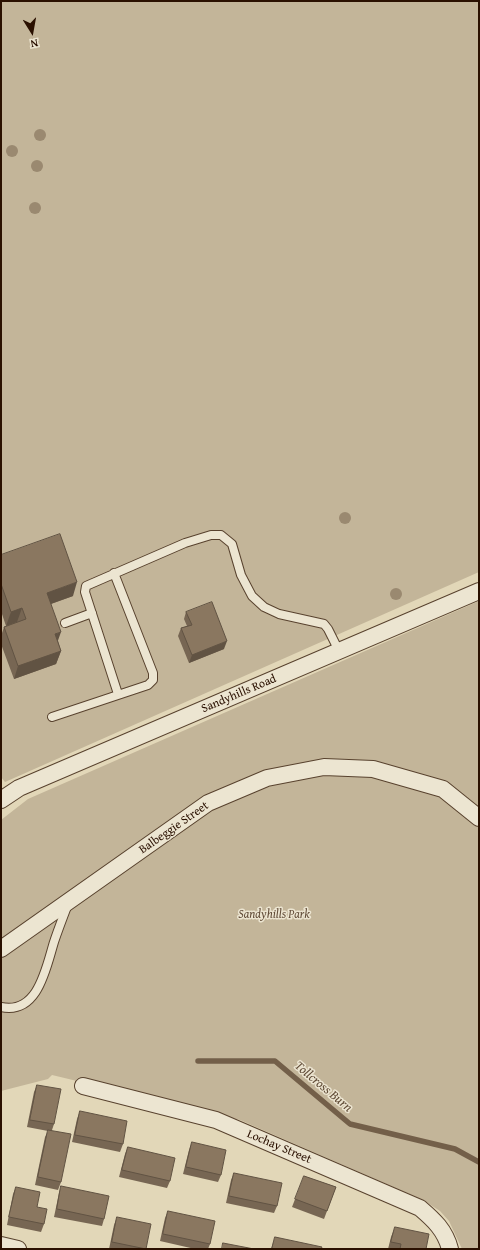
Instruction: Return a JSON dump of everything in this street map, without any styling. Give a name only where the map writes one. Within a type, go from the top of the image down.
[{"type":"street","name":"Sandyhills Road","points":[[1,800],[19,788],[479,591]]},
{"type":"street","name":"Balbeggie Street","points":[[1,949],[208,803],[267,778],[324,767],[373,769],[443,789],[479,818]]},
{"type":"street","name":"Lochay Street","points":[[83,1086],[216,1120],[420,1208],[438,1222],[450,1249]]},
{"type":"street","points":[[1,1245],[18,1249]]},
{"type":"lane","points":[[118,694],[85,592],[86,586],[199,537],[221,535],[232,544],[241,575],[252,596],[264,607],[279,614],[324,624],[328,628],[339,651]]},
{"type":"lane","points":[[52,717],[148,685],[153,680],[154,673],[114,573]]},
{"type":"lane","points":[[65,623],[92,613]]},
{"type":"lane","points":[[1,1007],[10,1008],[23,1005],[36,992],[69,902]]},
{"type":"green space","points":[[1,1],[479,1],[479,572],[5,782],[1,777]]},
{"type":"green space","name":"Sandyhills Park","points":[[479,601],[479,1249],[462,1249],[449,1221],[440,1211],[423,1200],[240,1120],[52,1075],[48,1079],[1,1091],[1,820],[28,799]]},
{"type":"building","points":[[60,534],[77,582],[47,593],[61,632],[55,634],[61,651],[18,666],[4,627],[26,619],[22,608],[11,612],[1,584],[1,555]]},
{"type":"building","points":[[212,602],[227,641],[192,655],[181,628],[192,625],[186,612]]},
{"type":"building","points":[[37,1085],[61,1089],[54,1124],[30,1120]]},
{"type":"building","points":[[80,1111],[127,1121],[123,1144],[75,1135]]},
{"type":"building","points":[[48,1130],[71,1134],[61,1182],[38,1177]]},
{"type":"building","points":[[192,1142],[226,1150],[221,1175],[186,1167]]},
{"type":"building","points":[[128,1147],[175,1158],[170,1181],[122,1170]]},
{"type":"building","points":[[234,1173],[282,1183],[277,1206],[229,1196]]},
{"type":"building","points":[[304,1176],[336,1187],[327,1211],[295,1199]]},
{"type":"building","points":[[61,1186],[109,1196],[104,1219],[57,1209]]},
{"type":"building","points":[[16,1187],[40,1192],[37,1207],[47,1209],[44,1224],[9,1217]]},
{"type":"building","points":[[168,1211],[215,1221],[210,1244],[163,1234]]},
{"type":"building","points":[[117,1217],[151,1224],[146,1249],[112,1242]]},
{"type":"building","points":[[395,1227],[429,1234],[426,1249],[400,1249],[401,1244],[391,1242]]},
{"type":"building","points":[[275,1237],[322,1247],[321,1249],[272,1249]]},
{"type":"building","points":[[223,1243],[254,1249],[222,1249]]},
{"type":"waterway","name":"Tollcross Burn","points":[[198,1061],[275,1061],[350,1124],[455,1149],[479,1162]]}]
